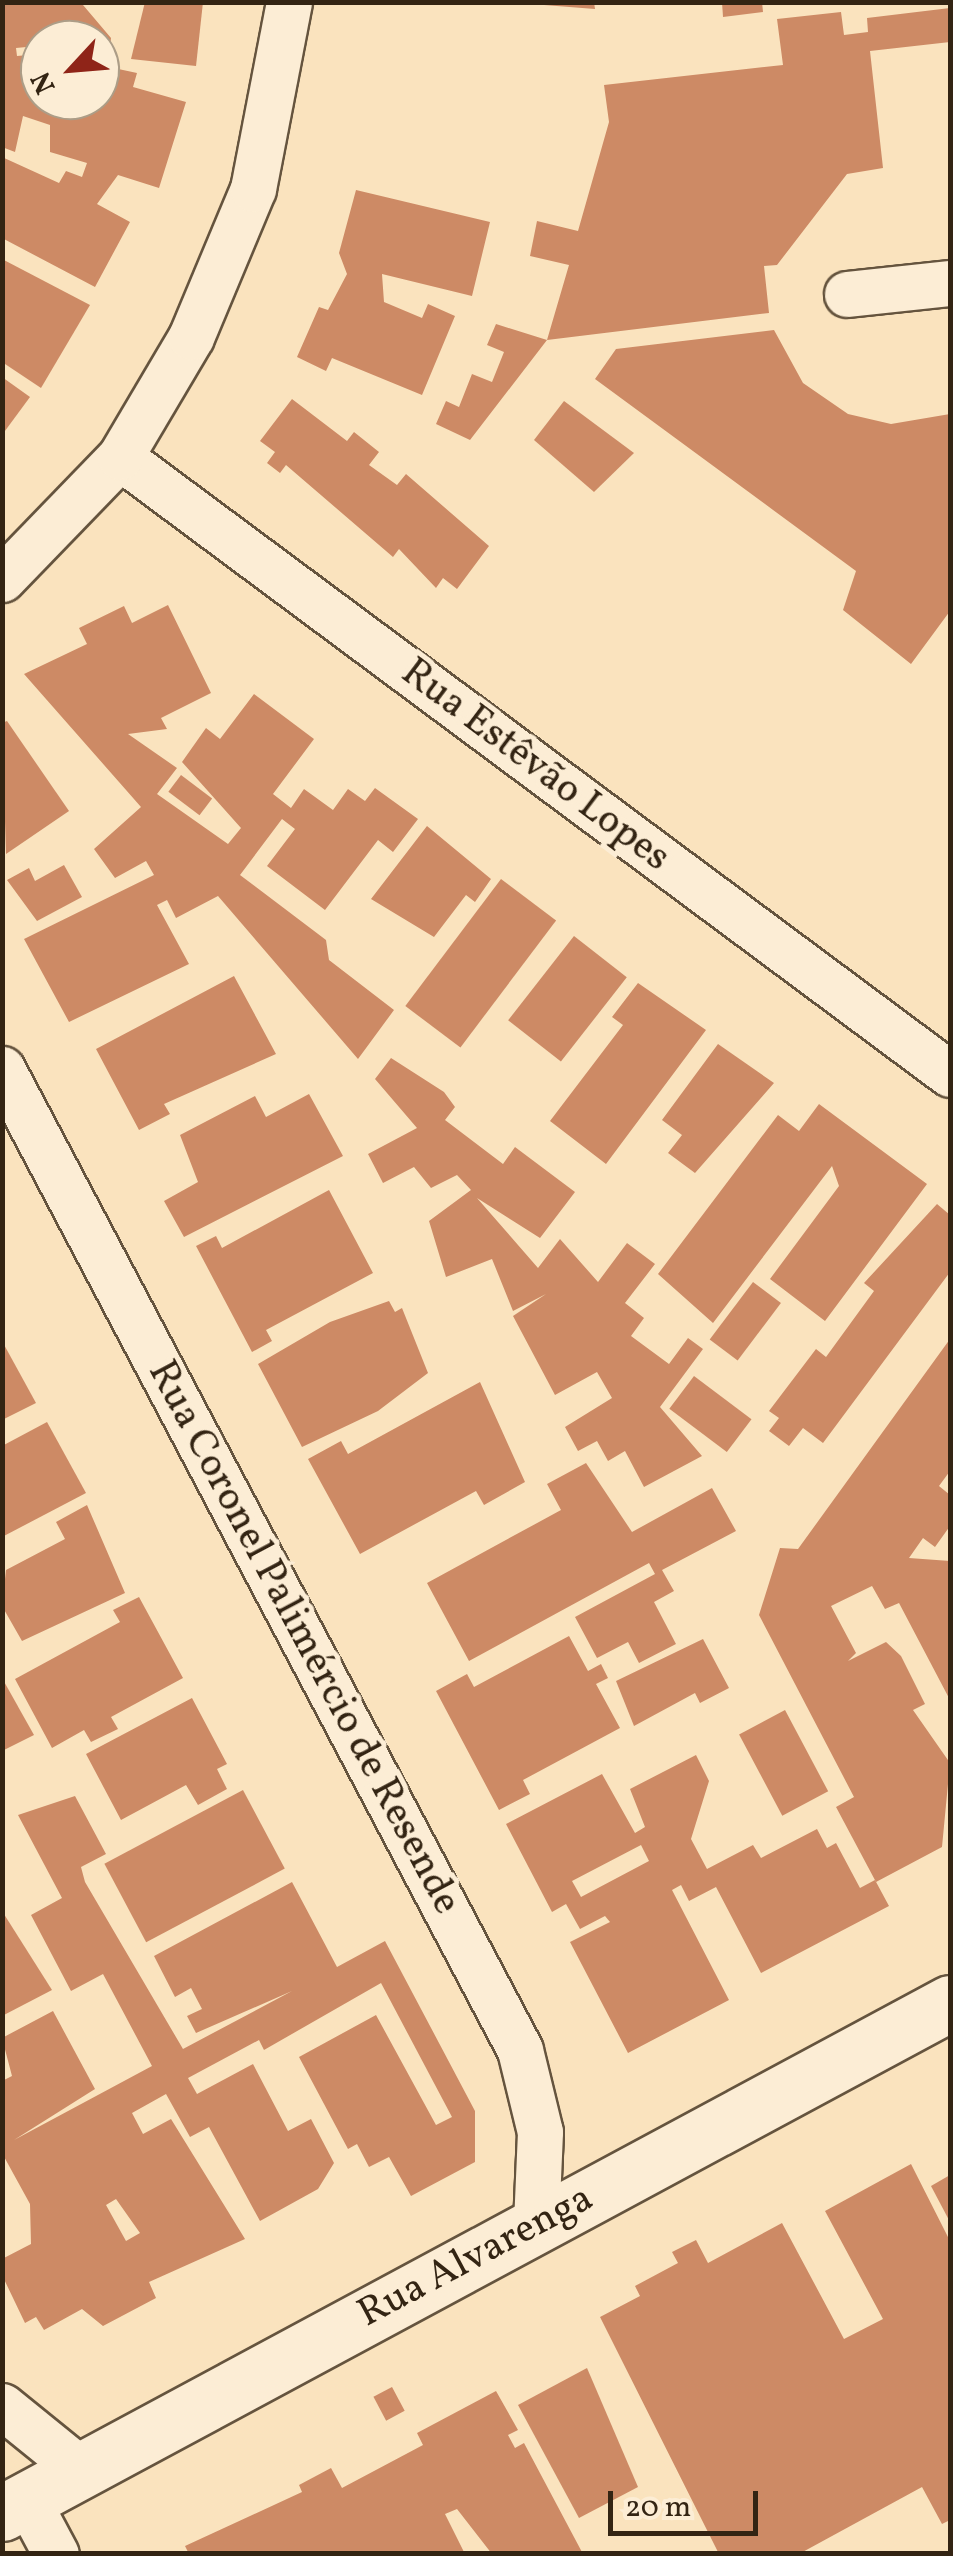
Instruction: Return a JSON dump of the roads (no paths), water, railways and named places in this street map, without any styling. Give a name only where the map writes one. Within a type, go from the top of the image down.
[{"type":"main road","name":"Rua Alvarenga","points":[[15,2506],[950,2003]]},
{"type":"street","points":[[2,580],[120,457],[191,337],[253,189],[289,2]]},
{"type":"street","points":[[847,294],[950,283]]},
{"type":"street","name":"Rua Estêvão Lopes","points":[[120,457],[950,1074]]},
{"type":"street","name":"Rua Coronel Palimércio de Resende","points":[[2,1069],[520,2050],[540,2132],[536,2224]]},
{"type":"street","points":[[2,2406],[82,2470]]},
{"type":"street","points":[[15,2506],[56,2554]]}]
